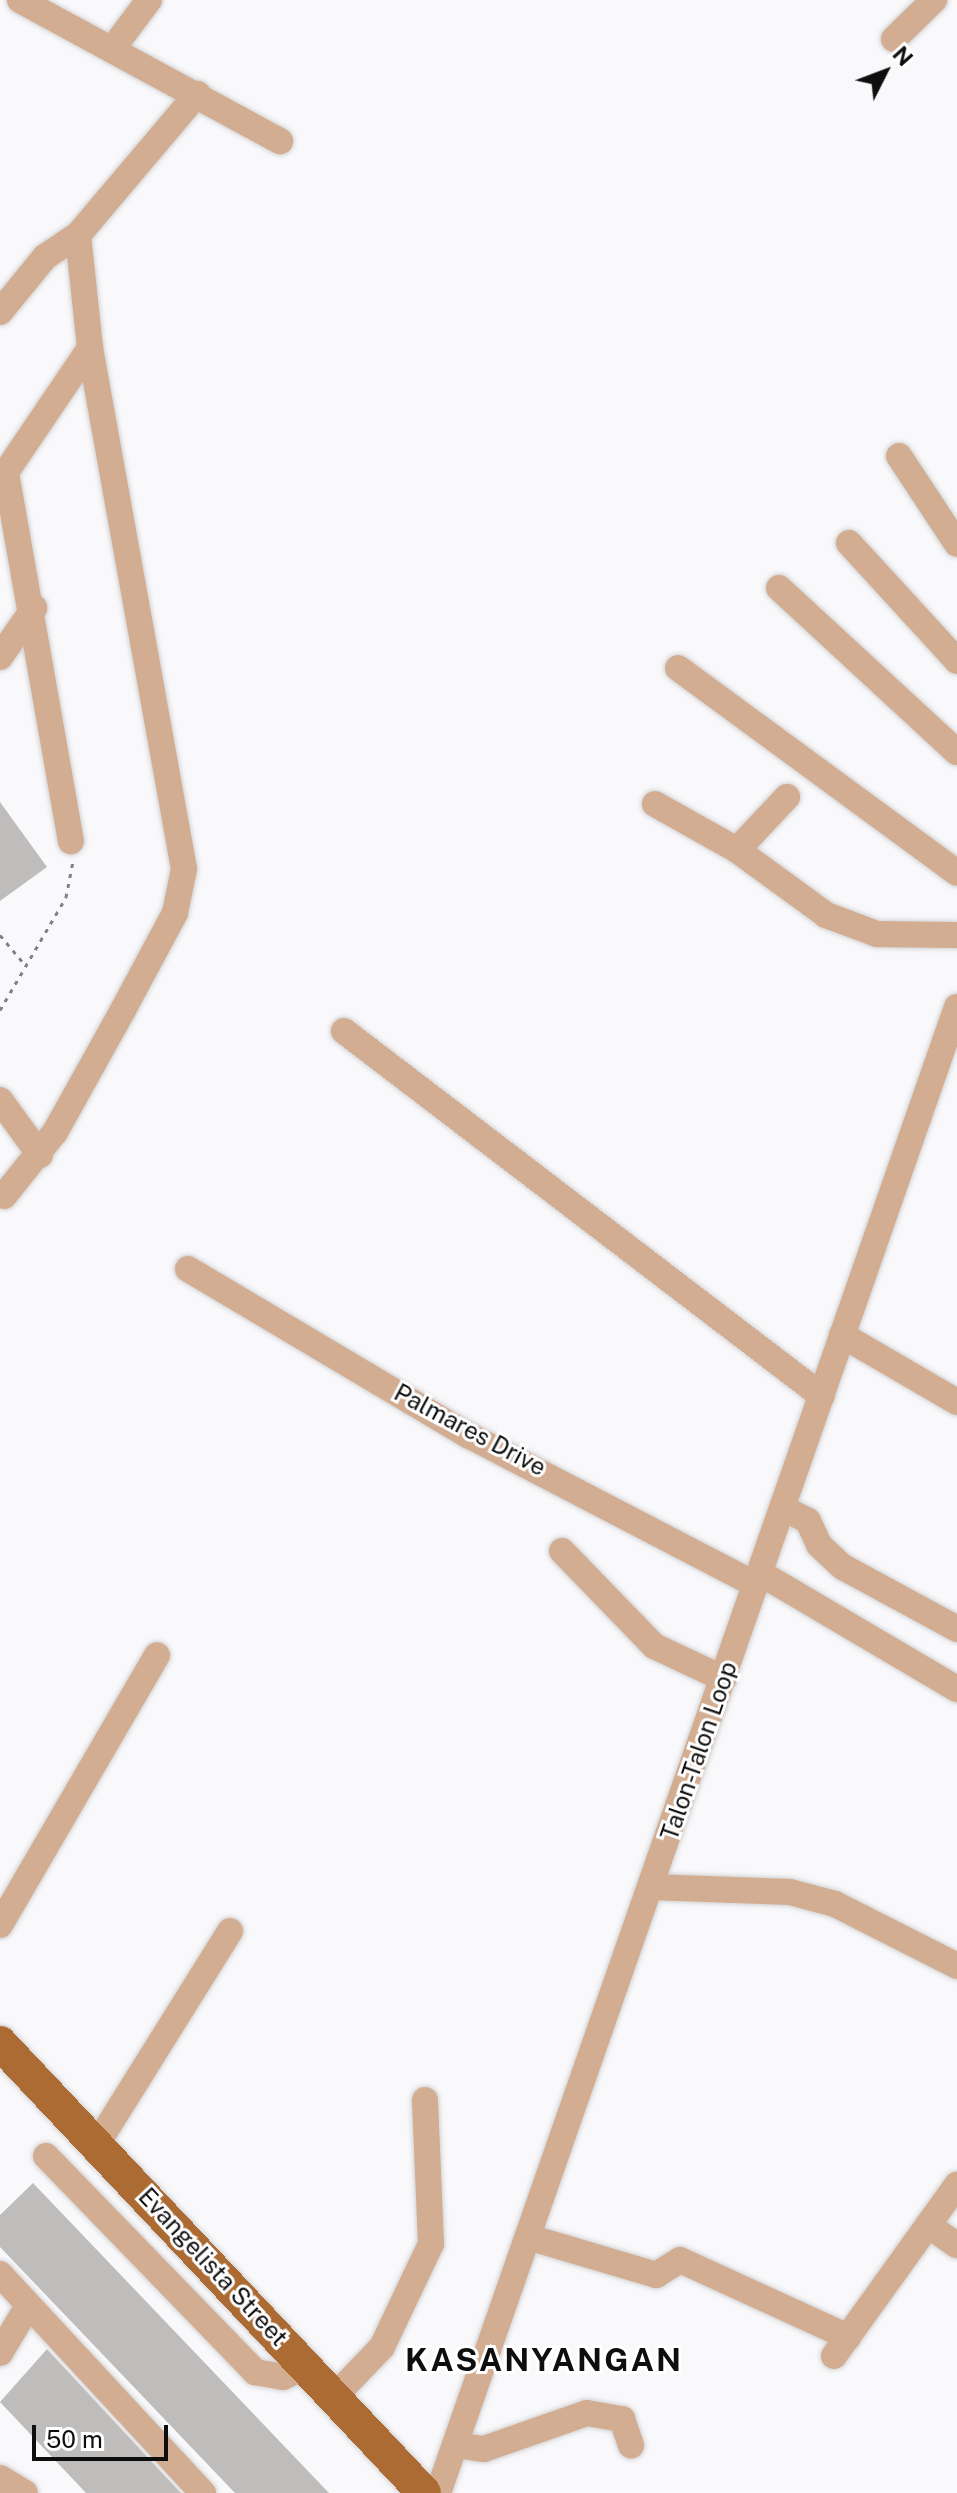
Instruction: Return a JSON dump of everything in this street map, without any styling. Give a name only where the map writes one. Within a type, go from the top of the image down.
[{"type":"main road","name":"Evangelista Street","points":[[0,2043],[424,2493]]},
{"type":"street","points":[[20,0],[280,141]]},
{"type":"street","points":[[113,48],[149,0]]},
{"type":"street","points":[[894,39],[934,0]]},
{"type":"street","points":[[0,312],[45,257],[78,235],[197,94]]},
{"type":"street","points":[[4,1196],[40,1155],[175,913],[184,869],[90,348],[78,235]]},
{"type":"street","points":[[71,841],[34,608],[3,477],[90,348]]},
{"type":"street","points":[[899,456],[957,544]]},
{"type":"street","points":[[849,543],[957,661]]},
{"type":"street","points":[[779,588],[957,752]]},
{"type":"street","points":[[0,657],[34,608]]},
{"type":"street","points":[[678,668],[957,873]]},
{"type":"street","points":[[737,850],[787,797]]},
{"type":"street","points":[[655,804],[737,850],[826,915],[877,934],[957,935]]},
{"type":"street","name":"Talon-Talon Loop","points":[[438,2493],[956,1016]]},
{"type":"street","points":[[344,1031],[822,1396]]},
{"type":"street","points":[[0,1100],[40,1155]]},
{"type":"street","name":"Palmares Drive","points":[[188,1269],[468,1435],[758,1579],[957,1689]]},
{"type":"street","points":[[842,1335],[957,1402]]},
{"type":"street","points":[[783,1508],[808,1521],[819,1545],[843,1567],[957,1629]]},
{"type":"street","points":[[562,1551],[654,1646],[724,1679]]},
{"type":"street","points":[[0,1925],[157,1655]]},
{"type":"street","points":[[651,1887],[790,1892],[835,1904],[957,1966]]},
{"type":"street","points":[[97,2144],[230,1931]]},
{"type":"street","points":[[334,2397],[382,2347],[431,2244],[425,2100]]},
{"type":"street","points":[[46,2156],[255,2372],[283,2377],[306,2366]]},
{"type":"street","points":[[528,2237],[656,2275],[680,2260],[841,2347],[957,2185]]},
{"type":"street","points":[[928,2225],[957,2245]]},
{"type":"street","points":[[0,2274],[203,2493]]},
{"type":"street","points":[[0,2353],[28,2306]]},
{"type":"street","points":[[455,2445],[484,2449],[587,2413],[622,2419],[631,2445]]},
{"type":"street","points":[[0,2478],[25,2493]]},
{"type":"path","points":[[0,1010],[66,897],[71,841]]},
{"type":"path","points":[[0,935],[26,966]]},
{"type":"building","points":[[0,802],[47,867],[0,901]]},
{"type":"building","points":[[33,2183],[329,2493],[235,2493],[0,2247],[0,2215]]},
{"type":"building","points":[[47,2349],[181,2493],[86,2493],[0,2402]]},
{"type":"district","name":"KASANYANGAN","points":[[544,2360]]}]
